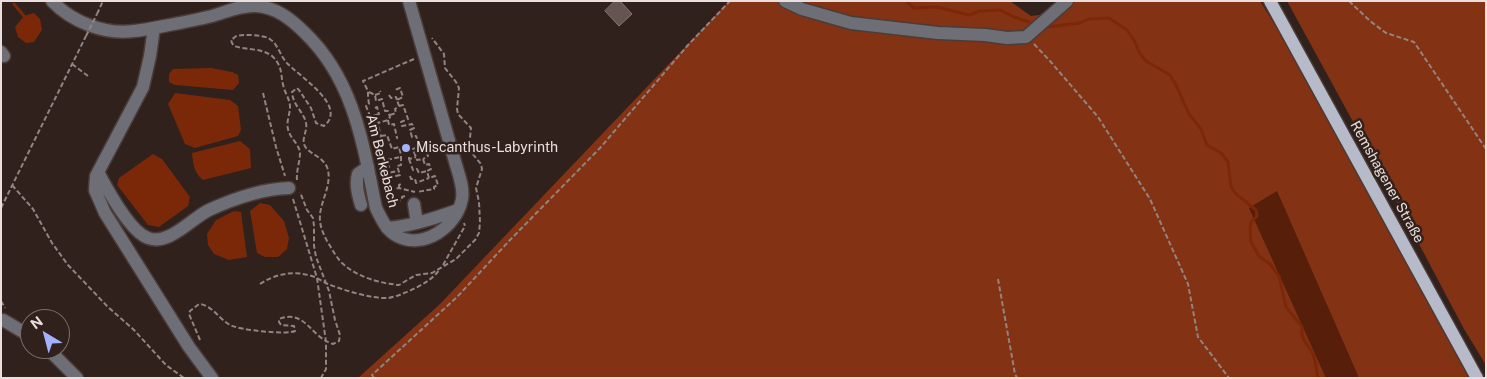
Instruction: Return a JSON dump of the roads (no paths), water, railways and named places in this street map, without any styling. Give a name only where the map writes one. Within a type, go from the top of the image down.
[{"type":"main road","name":"Remshagener Straße","points":[[1270,1],[1477,378]]},
{"type":"lane","name":"Am Berkebach","points":[[52,1],[66,14],[84,24],[107,30],[132,32],[211,16],[242,7],[256,6],[287,16],[316,44],[334,68],[358,122],[376,208],[387,228],[396,236],[405,239],[421,240],[440,233],[458,210]]},
{"type":"lane","points":[[387,228],[418,223],[458,210],[462,199],[459,173],[409,1]]},
{"type":"lane","points":[[785,1],[802,9],[852,23],[938,33],[1007,38],[1026,36],[1067,1]]},
{"type":"lane","points":[[154,28],[143,88],[96,176],[95,190],[105,213],[189,347],[212,378]]},
{"type":"lane","points":[[361,205],[357,179],[358,174],[368,168]]},
{"type":"lane","points":[[98,172],[112,197],[136,229],[148,238],[160,240],[177,232],[207,211],[273,189],[296,188]]},
{"type":"lane","points":[[415,198],[418,223]]},
{"type":"lane","points":[[3,320],[20,330]]},
{"type":"lane","points":[[58,359],[77,378]]},
{"type":"waterway","points":[[906,1],[914,8],[937,7],[969,15],[980,11],[1000,10],[1029,22]]},
{"type":"waterway","points":[[14,4],[24,16]]},
{"type":"waterway","points":[[1047,27],[1080,23],[1089,19],[1109,18],[1127,30],[1146,61],[1170,75],[1189,114],[1201,129],[1207,145],[1221,153],[1228,162],[1231,187],[1235,193],[1256,210],[1257,216],[1251,222],[1251,242],[1259,256],[1270,264],[1279,276],[1286,307],[1302,327],[1302,336],[1314,357],[1318,378]]},
{"type":"place","name":"Miscanthus-Labyrinth","points":[[406,148]]}]
